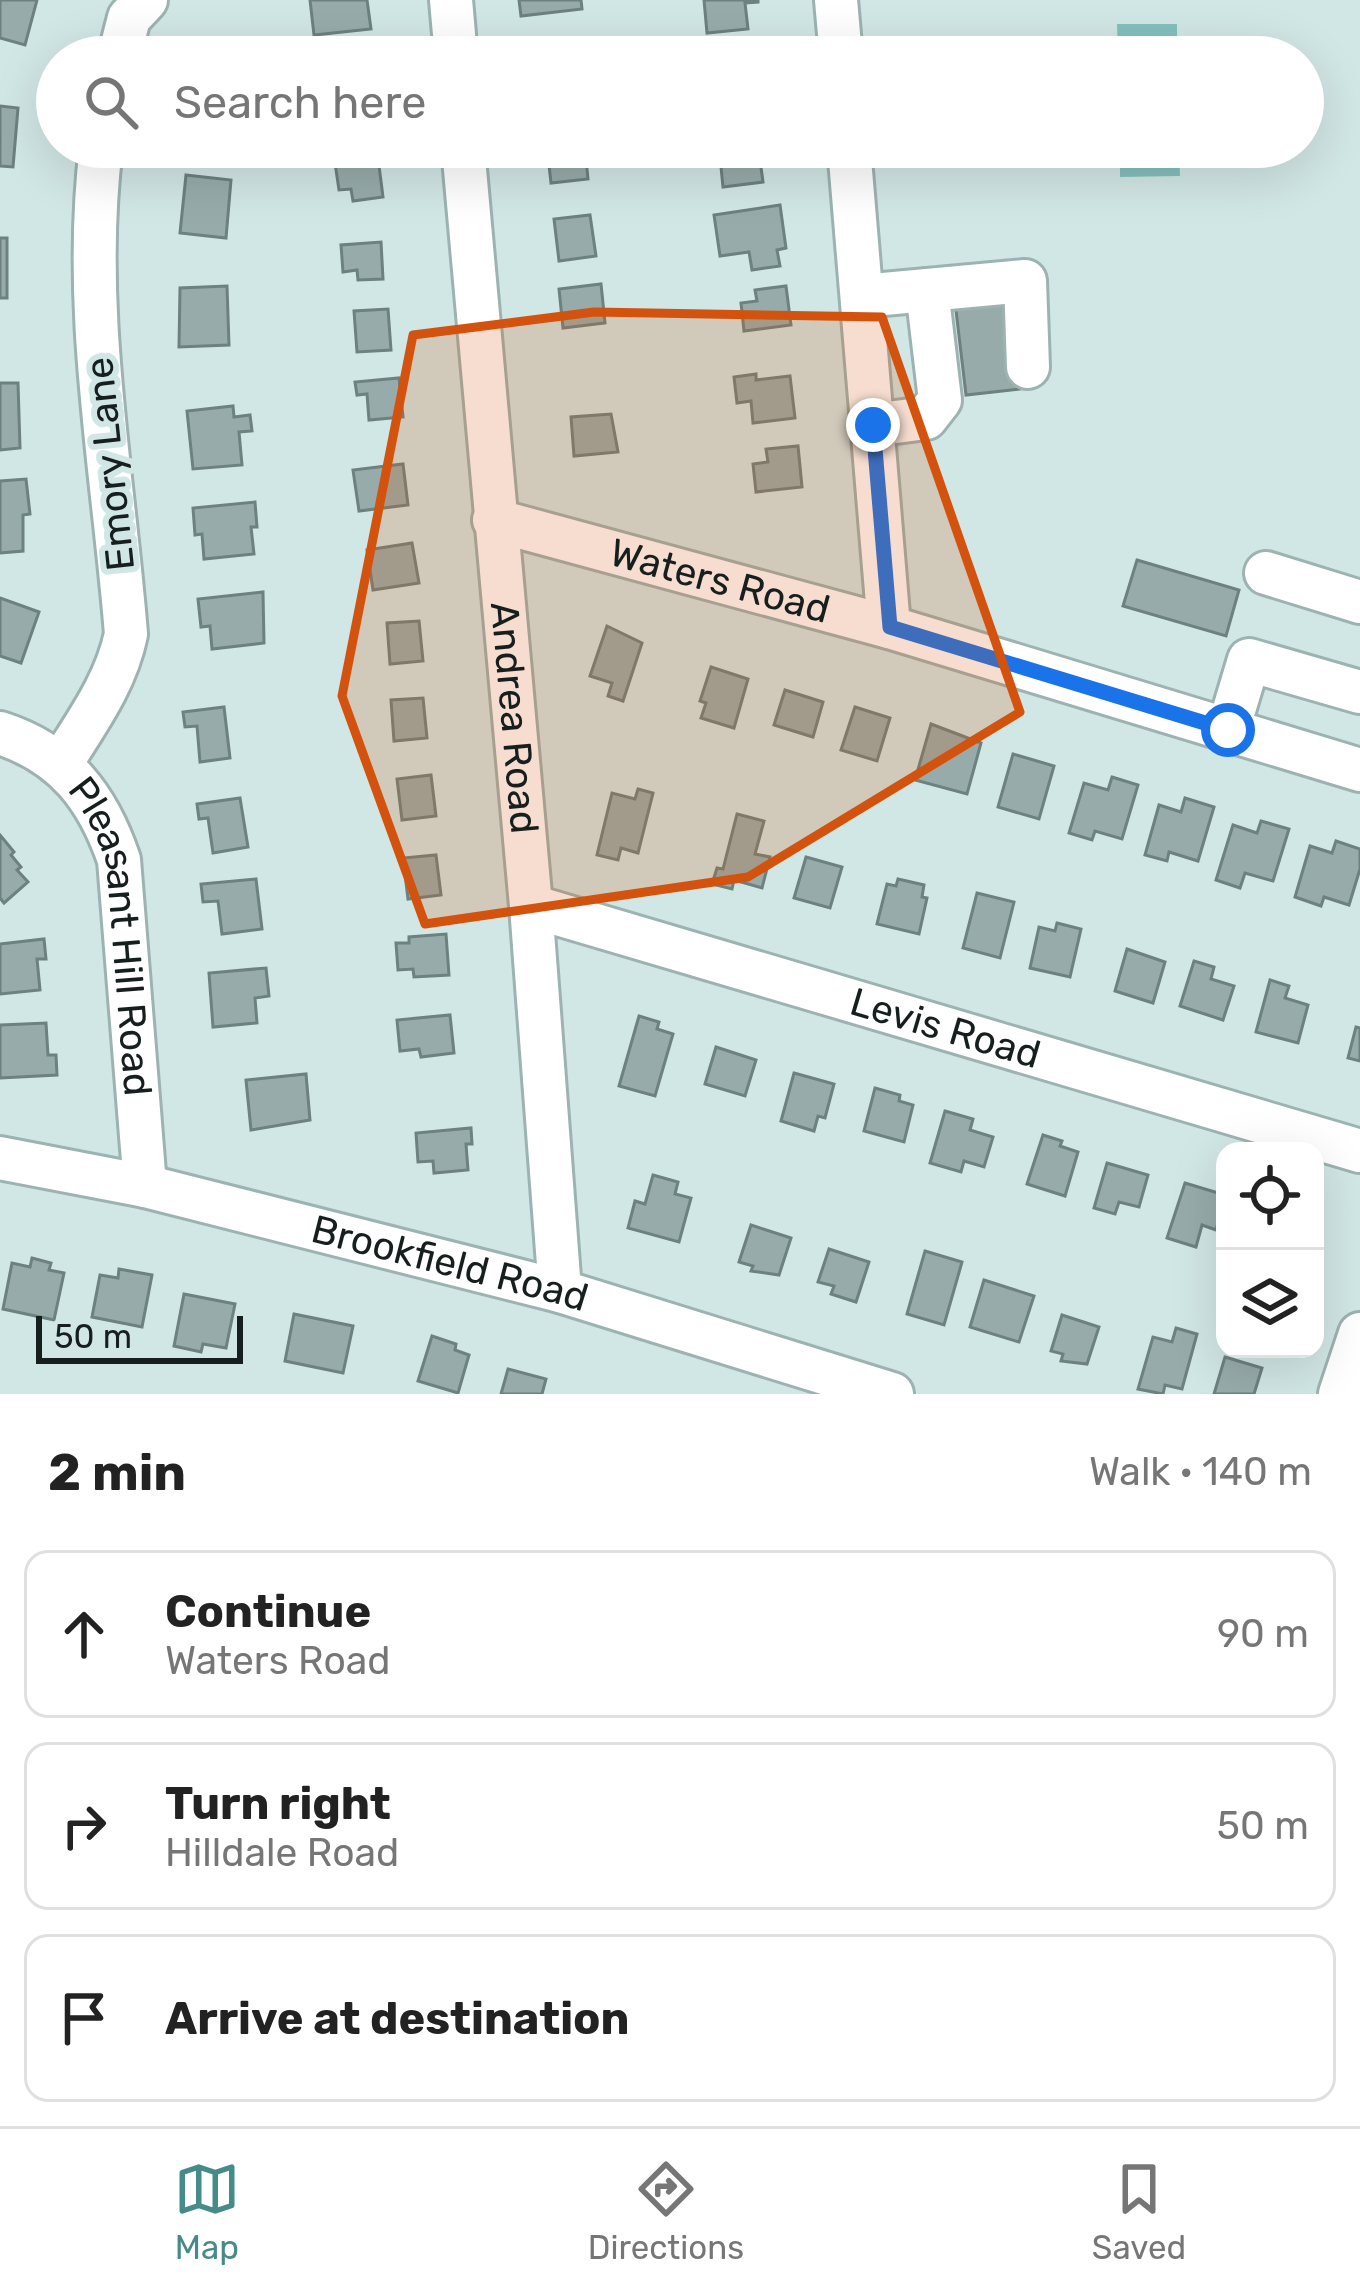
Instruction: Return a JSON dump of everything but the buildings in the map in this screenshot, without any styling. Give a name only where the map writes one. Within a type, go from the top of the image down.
[{"type":"street","points":[[124,36],[129,18],[146,0]]},
{"type":"street","points":[[451,0],[454,36]]},
{"type":"street","points":[[836,0],[839,36]]},
{"type":"street","name":"Emory Lane","points":[[60,765],[121,662],[126,634],[94,299],[98,168]]},
{"type":"street","name":"Andrea Road","points":[[465,168],[560,1291]]},
{"type":"street","points":[[851,168],[890,627]]},
{"type":"street","points":[[862,296],[1025,281],[1028,367]]},
{"type":"street","points":[[873,425],[926,418],[940,400],[927,290]]},
{"type":"street","name":"Waters Road","points":[[494,520],[890,627],[1360,770]]},
{"type":"street","points":[[1266,573],[1360,602]]},
{"type":"street","points":[[1228,730],[1250,660],[1360,692]]},
{"type":"street","name":"Pleasant Hill Road","points":[[0,733],[60,765],[85,789],[105,819],[119,860],[145,1186]]},
{"type":"street","name":"Levis Road","points":[[530,906],[1360,1151]]},
{"type":"street","name":"Brookfield Road","points":[[0,1159],[145,1186],[560,1291],[892,1394]]},
{"type":"street","points":[[1340,1394],[1360,1334]]},
{"type":"highlighted area","points":[[594,312],[882,317],[1020,712],[748,877],[425,924],[342,696],[413,335]]},
{"type":"shaded area","points":[[1117,24],[1177,24],[1177,36],[1117,36]]},
{"type":"shaded area","points":[[1120,168],[1180,168],[1180,176],[1120,177]]},
{"type":"route","points":[[873,425],[890,627],[1228,730]]}]
